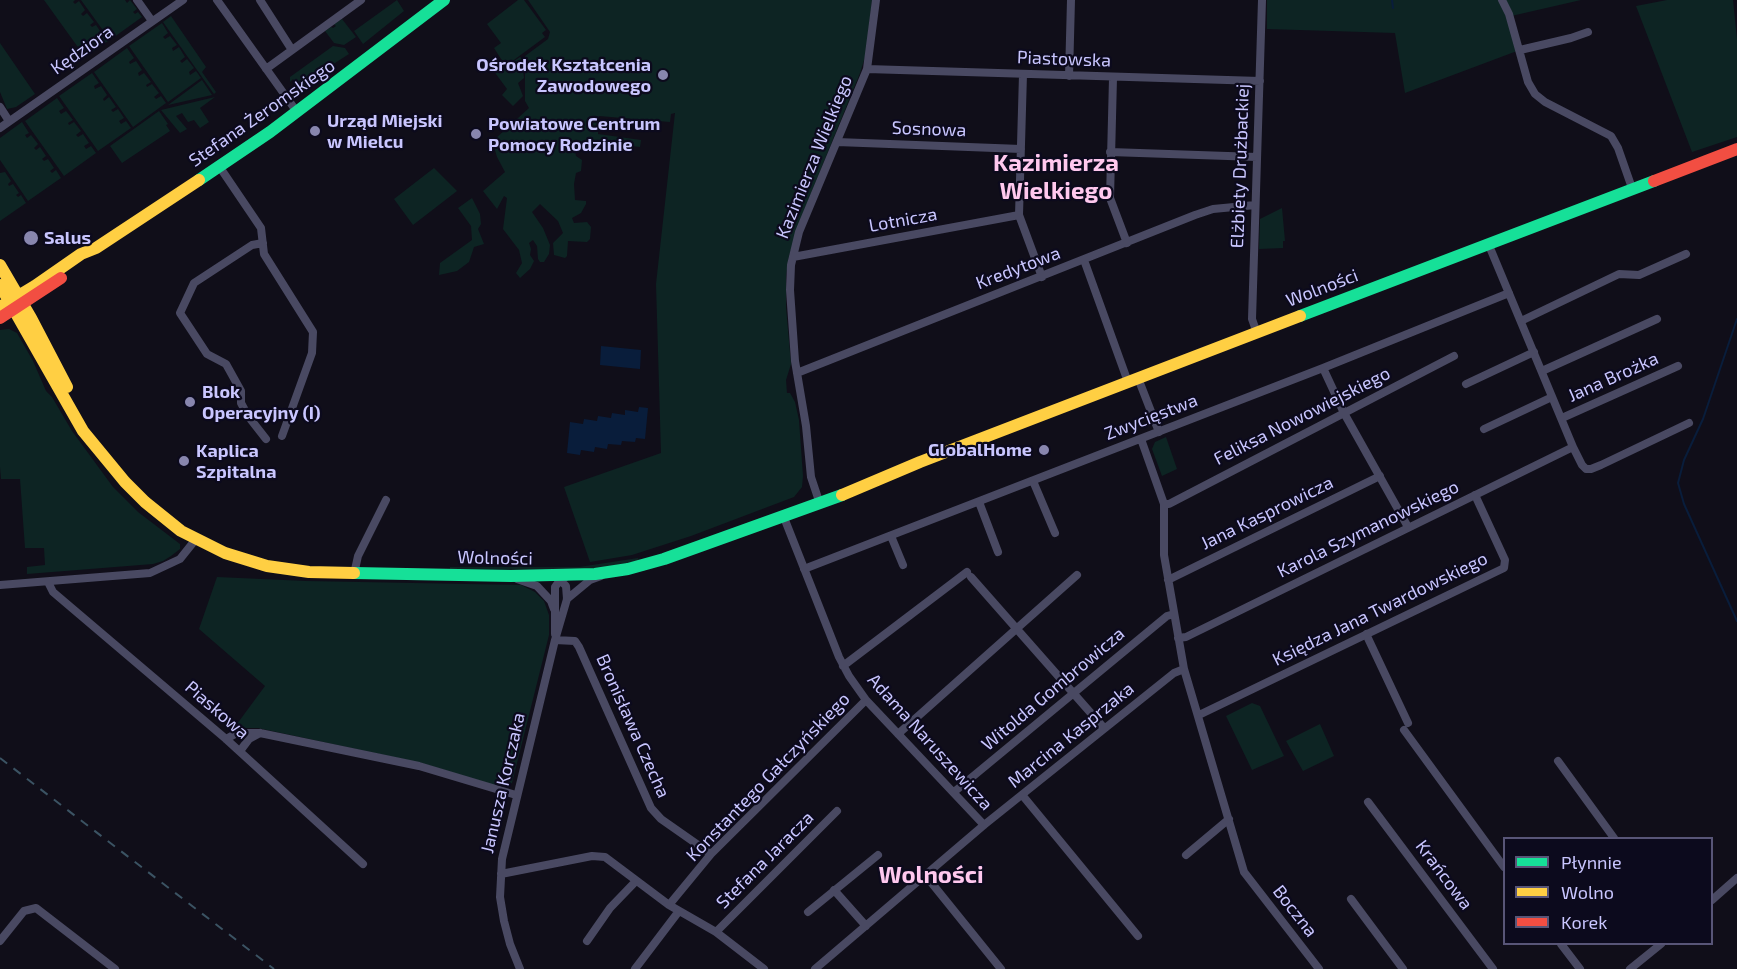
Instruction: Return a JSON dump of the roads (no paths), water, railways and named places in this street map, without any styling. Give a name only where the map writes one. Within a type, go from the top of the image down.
[{"type":"main road","name":"Stefana Żeromskiego","points":[[0,318],[13,303],[91,257],[96,248],[297,112],[435,3]]},
{"type":"main road","name":"Wolności","points":[[13,303],[100,452],[145,502],[181,531],[199,541],[225,553],[267,566],[309,572],[556,578],[609,572],[680,554],[819,501],[876,474],[920,462],[1737,149]]},
{"type":"main road","points":[[0,265],[13,303]]},
{"type":"main road","points":[[0,285],[13,303]]},
{"type":"street","points":[[137,0],[152,21]]},
{"type":"street","name":"Kędziora","points":[[0,128],[183,0]]},
{"type":"street","points":[[217,0],[297,112]]},
{"type":"street","points":[[260,0],[292,50]]},
{"type":"street","points":[[266,69],[361,0]]},
{"type":"street","name":"Kazimierza Wielkiego","points":[[819,501],[811,477],[790,308],[793,257],[800,232],[867,69],[876,0]]},
{"type":"street","points":[[1069,76],[1071,0]]},
{"type":"street","name":"Elżbiety Drużbackiej","points":[[1257,333],[1252,320],[1262,0]]},
{"type":"street","points":[[1502,0],[1509,15],[1528,82],[1536,96],[1611,136],[1618,148],[1632,188]]},
{"type":"street","points":[[1520,51],[1588,32]]},
{"type":"street","name":"Piastowska","points":[[867,69],[1260,81]]},
{"type":"street","points":[[1023,74],[1019,215],[1042,277]]},
{"type":"street","points":[[1113,78],[1110,198],[1126,243]]},
{"type":"street","points":[[0,107],[9,121]]},
{"type":"street","name":"Sosnowa","points":[[837,142],[1021,149]]},
{"type":"street","points":[[1110,152],[1257,157]]},
{"type":"street","points":[[219,166],[261,228],[264,254],[313,332],[312,353],[282,436]]},
{"type":"street","name":"Kredytowa","points":[[797,373],[1213,209],[1255,205]]},
{"type":"street","name":"Lotnicza","points":[[793,257],[1019,215]]},
{"type":"street","points":[[262,243],[252,245],[194,283],[180,313],[207,354],[226,364],[241,391],[245,410],[266,439]]},
{"type":"street","points":[[1488,243],[1578,459],[1586,469],[1592,469],[1689,423]]},
{"type":"street","points":[[1521,321],[1619,274],[1639,275],[1686,254]]},
{"type":"street","points":[[1084,260],[1133,380],[1159,432]]},
{"type":"street","name":"Zwycięstwa","points":[[804,569],[1323,368],[1509,293]]},
{"type":"street","points":[[1542,371],[1657,319]]},
{"type":"street","points":[[1466,384],[1534,352]]},
{"type":"street","name":"Feliksa Nowowiejskiego","points":[[1164,504],[1169,504],[1454,356]]},
{"type":"street","name":"Jana Brożka","points":[[1562,418],[1678,366]]},
{"type":"street","points":[[1323,368],[1344,413],[1408,527]]},
{"type":"street","points":[[1484,429],[1552,397]]},
{"type":"street","points":[[1141,439],[1164,504],[1164,555],[1184,669],[1229,819],[1186,855]]},
{"type":"street","name":"Karola Szymanowskiego","points":[[1178,638],[1186,637],[1573,447]]},
{"type":"street","name":"Jana Kasprowicza","points":[[1168,580],[1380,476]]},
{"type":"street","points":[[1033,481],[1055,533]]},
{"type":"street","name":"Księdza Jana Twardowskiego","points":[[1199,715],[1504,568],[1505,560],[1475,495]]},
{"type":"street","points":[[354,574],[358,556],[386,500]]},
{"type":"street","points":[[979,502],[998,552]]},
{"type":"street","name":"Adama Naruszewicza","points":[[783,515],[843,666],[866,700],[984,825]]},
{"type":"street","points":[[891,536],[903,565]]},
{"type":"street","points":[[0,585],[150,573],[180,559],[199,541]]},
{"type":"street","points":[[567,599],[590,580],[609,572]]},
{"type":"street","points":[[843,666],[969,574],[1104,728]]},
{"type":"street","points":[[898,734],[1077,575]]},
{"type":"street","points":[[511,576],[537,586],[551,601],[555,612]]},
{"type":"street","points":[[556,578],[566,586],[567,599]]},
{"type":"street","name":"Janusza Korczaka","points":[[555,639],[556,578]]},
{"type":"street","name":"Piaskowa","points":[[48,582],[53,592],[240,751],[363,864]]},
{"type":"street","name":"Janusza Korczaka","points":[[520,969],[510,944],[500,897],[504,845],[567,599]]},
{"type":"street","name":"Witolda Gombrowicza","points":[[954,792],[1167,616],[1174,614]]},
{"type":"street","points":[[1366,634],[1406,727],[1503,866]]},
{"type":"street","name":"Bronisława Czecha","points":[[555,639],[575,641],[579,647],[651,808],[661,819],[711,854]]},
{"type":"street","name":"Marcina Kasprzaka","points":[[815,969],[984,825],[1023,796],[1173,673],[1184,669]]},
{"type":"street","name":"Konstantego Gałczyńskiego","points":[[669,905],[711,854],[866,700]]},
{"type":"street","name":"Piaskowa","points":[[226,739],[237,733],[260,733],[419,766],[516,795]]},
{"type":"street","points":[[240,751],[249,739],[260,733]]},
{"type":"street","points":[[1557,760],[1613,837]]},
{"type":"street","points":[[1023,796],[1138,936]]},
{"type":"street","name":"Krańcowa","points":[[1368,802],[1493,969]]},
{"type":"street","name":"Stefana Jaracza","points":[[716,932],[837,811]]},
{"type":"street","name":"Boczna","points":[[1229,819],[1244,872],[1319,969]]},
{"type":"street","points":[[808,912],[878,855]]},
{"type":"street","points":[[501,874],[592,856],[605,857],[669,905],[716,932],[764,969]]},
{"type":"street","points":[[926,876],[1001,969]]},
{"type":"street","points":[[1713,899],[1737,878]]},
{"type":"street","points":[[587,941],[610,908],[636,881]]},
{"type":"street","points":[[834,890],[866,926]]},
{"type":"street","points":[[1351,899],[1403,969]]},
{"type":"street","points":[[0,941],[24,910],[36,908],[115,969]]},
{"type":"street","points":[[634,969],[679,911]]},
{"type":"street","points":[[1562,945],[1580,969]]},
{"type":"street","points":[[1630,969],[1659,945]]},
{"type":"water","points":[[601,346],[641,350],[640,369],[600,365]]},
{"type":"water","points":[[639,407],[648,408],[645,439],[636,438],[635,442],[622,441],[621,445],[608,444],[607,449],[595,447],[594,452],[581,450],[580,455],[567,453],[570,422],[583,424],[584,419],[597,421],[598,416],[611,418],[612,413],[625,415],[625,410],[638,412]]},
{"type":"waterway","points":[[1392,0],[1393,8]]},
{"type":"waterway","points":[[1737,319],[1703,419],[1684,460],[1678,483],[1684,504],[1737,621]]},
{"type":"railway","points":[[0,758],[274,969]]},
{"type":"place","name":"Ośrodek Kształcenia Zawodowego","points":[[663,75]]},
{"type":"place","name":"Urząd Miejski w Mielcu","points":[[315,131]]},
{"type":"place","name":"Powiatowe Centrum Pomocy Rodzinie","points":[[476,134]]},
{"type":"place","name":"Salus","points":[[31,238]]},
{"type":"place","name":"Blok Operacyjny (I)","points":[[190,402]]},
{"type":"place","name":"GlobalHome","points":[[1044,450]]},
{"type":"place","name":"Kaplica Szpitalna","points":[[184,461]]},
{"type":"district","name":"Kazimierza Wielkiego","points":[[1056,177]]},
{"type":"district","name":"Wolności","points":[[931,875]]}]
